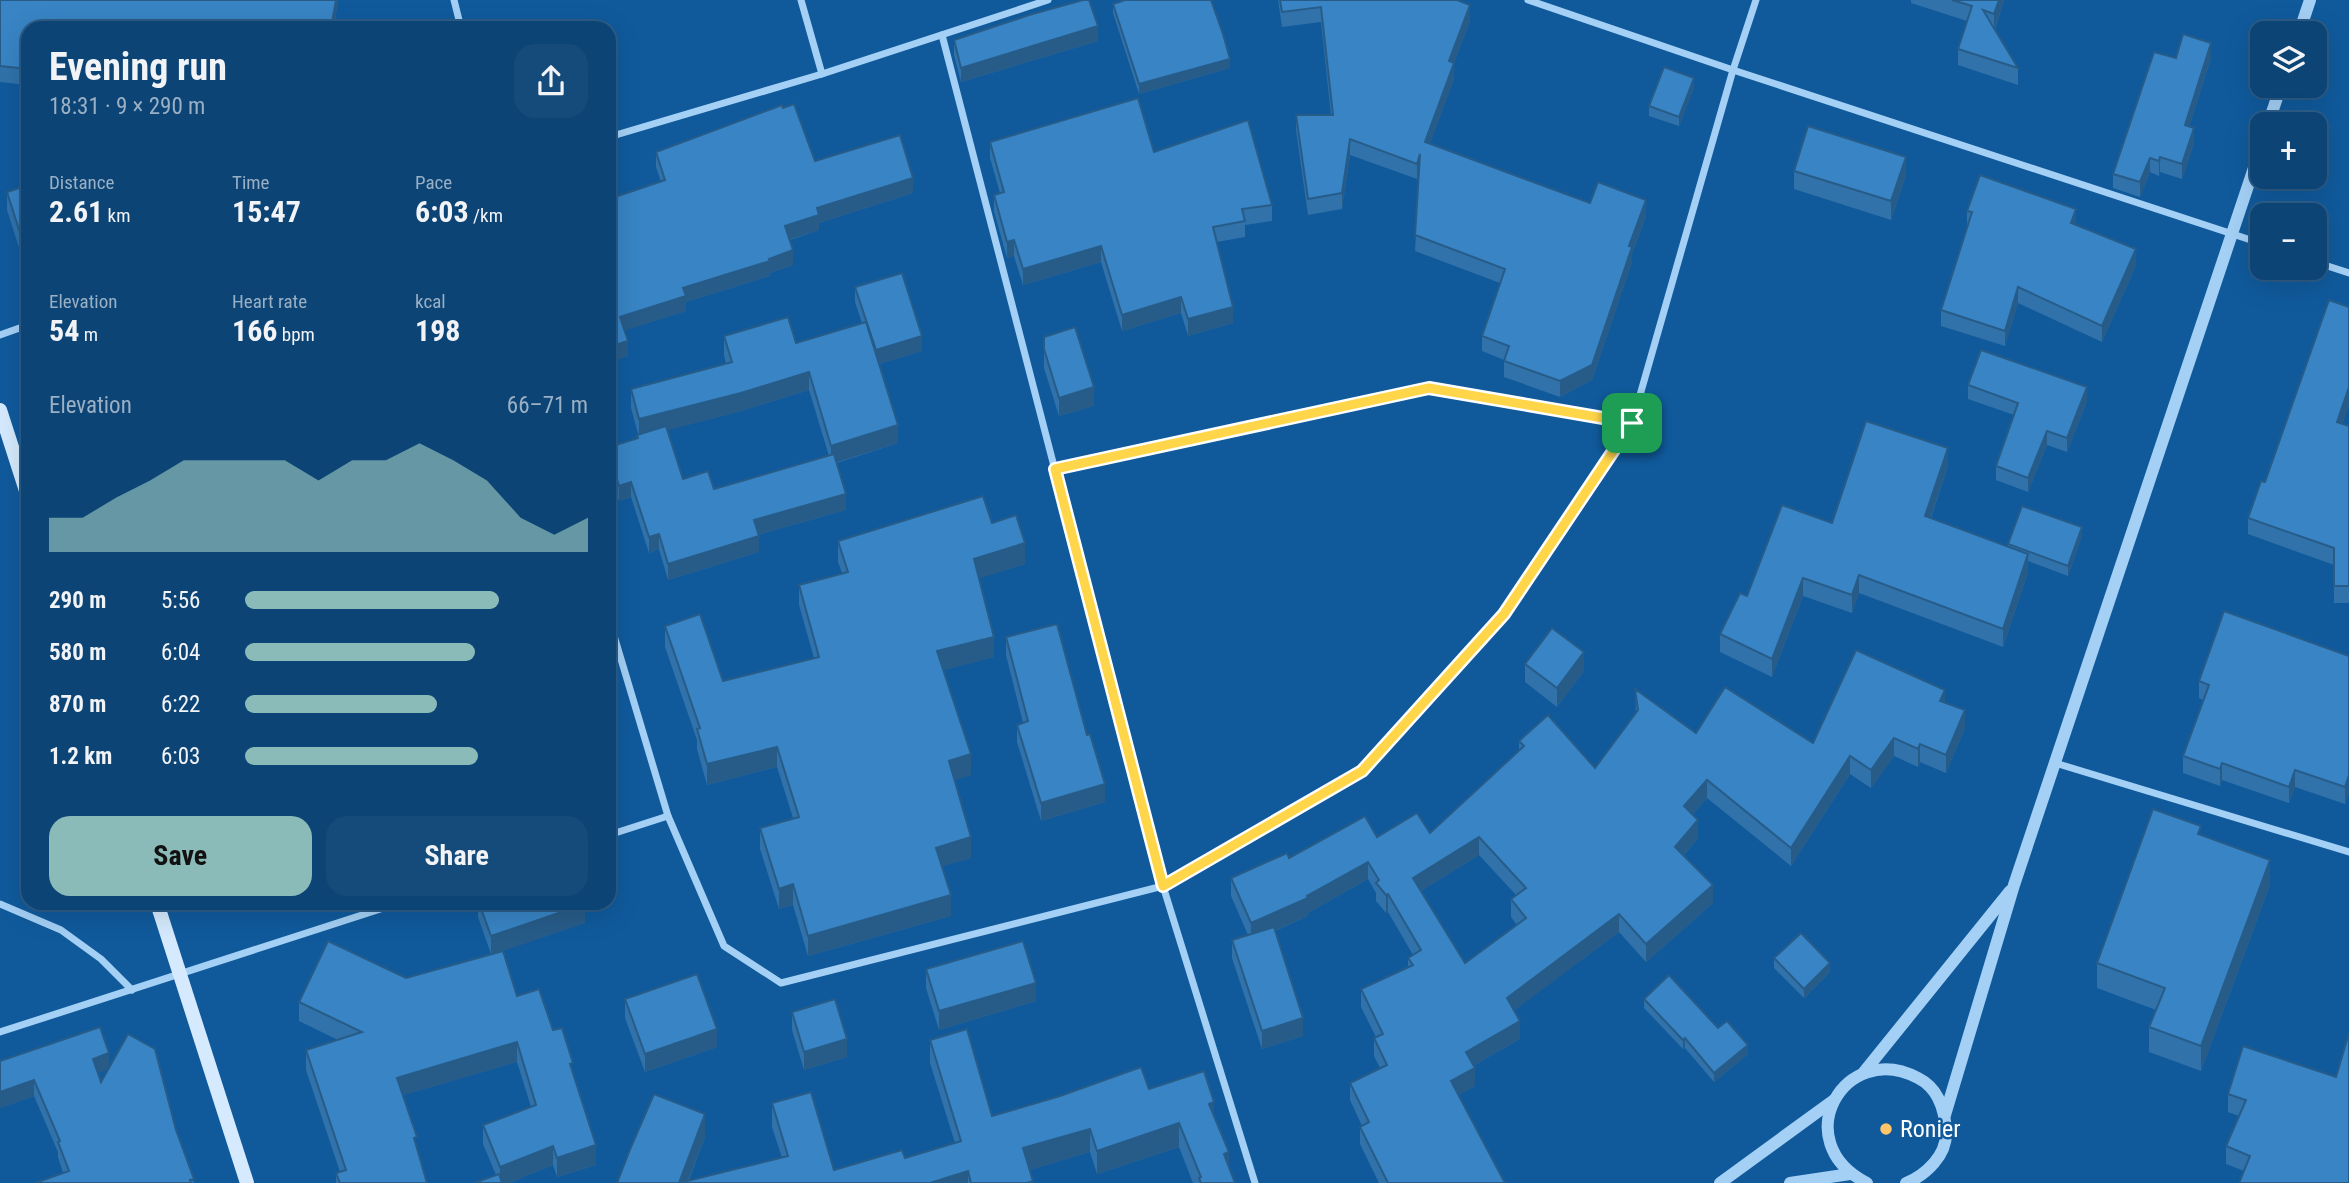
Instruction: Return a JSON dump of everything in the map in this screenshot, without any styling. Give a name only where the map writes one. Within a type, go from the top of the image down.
[{"type":"main road","points":[[0,410],[21,475]]},
{"type":"main road","points":[[159,910],[247,1183]]},
{"type":"street","points":[[454,0],[459,21]]},
{"type":"street","points":[[801,0],[822,74]]},
{"type":"street","points":[[616,135],[822,74],[1048,0]]},
{"type":"street","points":[[1528,0],[2250,239]]},
{"type":"street","points":[[616,642],[668,816],[724,946],[781,983],[1163,886],[1362,771],[1504,614],[1632,423],[1733,70],[1756,0]]},
{"type":"street","points":[[2303,21],[2310,0]]},
{"type":"street","points":[[942,35],[1163,886],[1255,1183]]},
{"type":"street","points":[[1945,1115],[2014,885],[2250,180]]},
{"type":"street","points":[[2327,266],[2349,273]]},
{"type":"street","points":[[0,335],[21,328]]},
{"type":"street","points":[[1055,469],[1429,388],[1632,423]]},
{"type":"street","points":[[2056,763],[2349,852]]},
{"type":"street","points":[[616,833],[668,816]]},
{"type":"street","points":[[1720,1183],[1834,1100],[1847,1083],[1864,1072],[2014,885]]},
{"type":"street","points":[[0,904],[61,930],[101,959],[132,990]]},
{"type":"street","points":[[0,1032],[377,910]]},
{"type":"street","points":[[1864,1072],[1885,1068],[1905,1071],[1924,1081],[1938,1096],[1945,1115],[1946,1136],[1938,1159],[1923,1180],[1906,1183]]},
{"type":"street","points":[[1834,1100],[1827,1120],[1828,1140],[1836,1159],[1850,1174],[1867,1183]]},
{"type":"street","points":[[1790,1183],[1850,1174]]},
{"type":"building","points":[[0,0],[336,0],[332,21],[21,21],[21,68],[0,66]]},
{"type":"building","points":[[1089,0],[1098,26],[961,68],[954,40]]},
{"type":"building","points":[[1125,0],[1211,0],[1230,59],[1139,84],[1113,4]]},
{"type":"building","points":[[1280,0],[1457,0],[1470,5],[1449,61],[1454,63],[1425,142],[1590,203],[1598,182],[1646,200],[1592,365],[1560,381],[1504,361],[1509,346],[1482,336],[1505,269],[1415,235],[1420,154],[1417,164],[1350,139],[1342,193],[1308,199],[1296,115],[1333,115],[1321,7],[1282,12]]},
{"type":"building","points":[[1952,0],[1999,0],[1994,14],[1983,10],[2018,68],[1958,49],[1972,6]]},
{"type":"building","points":[[2183,34],[2211,43],[2185,125],[2194,128],[2182,164],[2160,157],[2159,161],[2150,158],[2140,182],[2113,174],[2154,52],[2176,58]]},
{"type":"building","points":[[1664,67],[1694,78],[1679,117],[1649,106]]},
{"type":"building","points":[[1138,98],[1154,152],[1248,120],[1272,205],[1242,209],[1245,221],[1213,227],[1233,307],[1188,319],[1181,297],[1122,315],[1101,246],[1023,269],[1014,240],[1007,242],[994,195],[1004,192],[990,142]]},
{"type":"building","points":[[794,104],[815,161],[900,135],[913,178],[817,208],[819,215],[785,226],[793,250],[769,259],[770,261],[683,288],[686,296],[620,317],[628,341],[616,345],[616,197],[665,180],[656,152],[782,105],[783,108]]},
{"type":"building","points":[[1808,126],[1906,157],[1891,201],[1794,171]]},
{"type":"building","points":[[1980,175],[2076,209],[2071,223],[2136,249],[2102,326],[2018,287],[2005,331],[1941,310],[1972,212],[1967,211]]},
{"type":"building","points":[[21,187],[21,236],[7,192]]},
{"type":"building","points":[[902,273],[922,336],[876,350],[855,287]]},
{"type":"building","points":[[2329,300],[2349,307],[2349,387],[2337,422],[2349,426],[2349,586],[2334,586],[2334,548],[2248,518],[2261,481],[2265,482]]},
{"type":"building","points":[[788,317],[796,343],[866,322],[898,425],[831,446],[809,372],[741,393],[639,419],[631,389],[732,362],[724,336]]},
{"type":"building","points":[[1075,327],[1094,387],[1059,398],[1044,349],[1044,337]]},
{"type":"building","points":[[1981,350],[2087,387],[2067,438],[2047,431],[2028,478],[1996,466],[2018,403],[1968,385]]},
{"type":"building","points":[[1866,421],[1948,448],[1925,516],[2028,554],[2003,629],[1859,575],[1852,595],[1803,578],[1772,659],[1720,634],[1740,593],[1747,596],[1782,505],[1832,523]]},
{"type":"building","points":[[666,426],[683,479],[708,471],[714,489],[834,454],[846,494],[754,520],[759,536],[668,564],[659,534],[649,537],[631,482],[619,486],[616,476],[616,445],[638,438],[637,435]]},
{"type":"building","points":[[983,496],[992,523],[1016,515],[1025,543],[974,559],[994,637],[937,651],[971,754],[949,761],[971,837],[936,848],[951,895],[808,936],[793,884],[779,889],[760,828],[799,817],[777,747],[707,764],[697,729],[700,728],[665,626],[700,614],[723,681],[819,657],[799,585],[848,572],[838,541]]},
{"type":"building","points":[[2022,506],[2082,527],[2068,566],[2008,544]]},
{"type":"building","points":[[2224,611],[2349,656],[2349,775],[2345,787],[2295,770],[2289,787],[2222,763],[2220,769],[2183,756],[2209,685],[2199,681]]},
{"type":"building","points":[[1057,624],[1087,735],[1090,734],[1105,784],[1041,803],[1017,725],[1028,721],[1006,637]]},
{"type":"building","points":[[1552,628],[1584,652],[1557,688],[1525,664]]},
{"type":"building","points":[[1856,650],[1945,690],[1940,701],[1965,710],[1946,755],[1920,744],[1918,749],[1894,738],[1871,770],[1850,756],[1791,848],[1707,780],[1684,806],[1698,820],[1675,847],[1713,885],[1646,944],[1619,914],[1507,998],[1520,1021],[1466,1052],[1475,1068],[1451,1081],[1505,1183],[1388,1183],[1360,1127],[1369,1122],[1350,1083],[1387,1065],[1374,1038],[1383,1034],[1361,989],[1413,965],[1408,958],[1421,950],[1388,894],[1376,883],[1379,880],[1368,862],[1307,896],[1308,898],[1251,923],[1231,878],[1287,853],[1289,858],[1365,816],[1377,837],[1417,813],[1430,833],[1524,746],[1519,741],[1548,715],[1595,768],[1638,710],[1635,689],[1696,733],[1725,687],[1813,743]],"holes":[[[1479,837],[1526,888],[1511,899],[1526,918],[1465,963],[1413,878]]]},
{"type":"building","points":[[2153,809],[2201,826],[2198,834],[2270,860],[2201,1046],[2149,1027],[2165,988],[2097,963]]},
{"type":"building","points":[[482,910],[567,910],[491,936]]},
{"type":"building","points":[[1274,927],[1303,1018],[1262,1031],[1232,940]]},
{"type":"building","points":[[1801,933],[1830,963],[1804,989],[1774,958]]},
{"type":"building","points":[[328,941],[406,978],[503,951],[517,996],[539,989],[553,1030],[562,1028],[573,1063],[570,1064],[596,1145],[557,1158],[553,1146],[500,1167],[483,1125],[536,1105],[517,1042],[397,1078],[417,1137],[414,1138],[427,1183],[340,1183],[336,1173],[346,1170],[306,1050],[362,1032],[299,1002]]},
{"type":"building","points":[[1023,941],[1036,983],[939,1011],[926,969]]},
{"type":"building","points":[[697,974],[717,1029],[645,1054],[625,999]]},
{"type":"building","points":[[1669,975],[1718,1028],[1727,1021],[1748,1045],[1714,1073],[1685,1038],[1683,1040],[1644,999]]},
{"type":"building","points":[[835,999],[847,1039],[804,1052],[792,1012]]},
{"type":"building","points":[[100,1027],[109,1053],[93,1059],[101,1082],[128,1034],[155,1049],[176,1130],[194,1179],[190,1180],[191,1183],[35,1183],[69,1171],[58,1142],[60,1141],[34,1080],[0,1092],[0,1061]]},
{"type":"building","points":[[967,1029],[992,1116],[1060,1096],[1141,1067],[1149,1089],[1204,1071],[1214,1102],[1209,1104],[1229,1152],[1224,1154],[1235,1183],[1201,1183],[1179,1123],[1097,1151],[1090,1129],[1023,1148],[1033,1181],[1027,1183],[971,1183],[968,1171],[930,1183],[679,1183],[788,1156],[772,1103],[811,1092],[834,1170],[902,1150],[905,1158],[961,1141],[930,1040]]},
{"type":"building","points":[[2349,1033],[2349,1183],[2239,1183],[2250,1156],[2226,1146],[2246,1100],[2228,1094],[2243,1046],[2336,1077]]},
{"type":"building","points":[[654,1094],[705,1114],[679,1183],[617,1183]]},
{"type":"building","points":[[499,1174],[502,1183],[474,1183]]},
{"type":"place","name":"Ronier","points":[[1886,1129]]},
{"type":"route","points":[[1429,388],[1632,423],[1504,614],[1362,771],[1163,886],[1055,469],[1429,388]]}]
